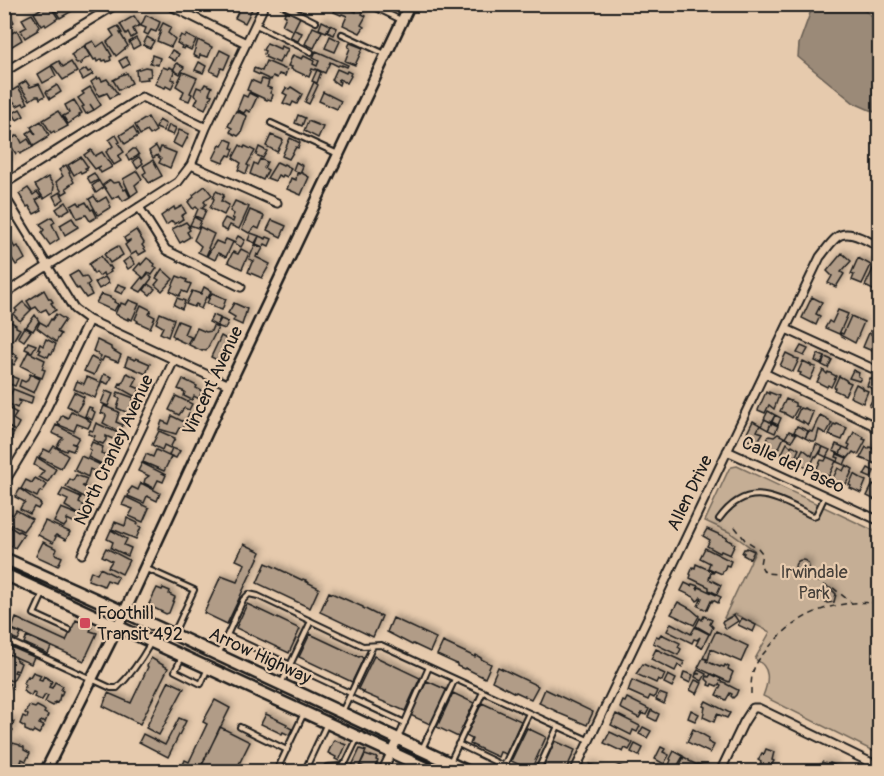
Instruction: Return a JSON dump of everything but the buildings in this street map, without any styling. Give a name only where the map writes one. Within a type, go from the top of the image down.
[{"type":"main road","name":"Arrow Highway","points":[[4,558],[469,771]]},
{"type":"main road","name":"Arrow Highway","points":[[4,574],[434,771]]},
{"type":"street","points":[[4,72],[117,4]]},
{"type":"street","points":[[167,4],[246,43]]},
{"type":"street","points":[[4,294],[178,182],[191,165],[206,128],[265,4]]},
{"type":"street","name":"Vincent Avenue","points":[[45,771],[124,612],[410,4]]},
{"type":"street","points":[[4,184],[142,97],[206,128]]},
{"type":"street","points":[[191,165],[277,203]]},
{"type":"street","points":[[4,195],[74,309],[89,320],[229,385]]},
{"type":"street","points":[[139,207],[166,250],[241,287]]},
{"type":"street","name":"Allen Drive","points":[[574,771],[820,257],[836,237],[842,234],[856,236],[879,247]]},
{"type":"street","points":[[4,483],[36,430],[89,320]]},
{"type":"street","points":[[786,329],[879,372]]},
{"type":"street","name":"North Cranley Avenue","points":[[82,554],[174,360]]},
{"type":"street","points":[[764,373],[871,424],[879,431]]},
{"type":"street","name":"Calle del Paseo","points":[[727,451],[879,521]]},
{"type":"street","points":[[720,771],[753,708],[765,710],[879,766]]},
{"type":"street","points":[[382,771],[398,739]]},
{"type":"lane","points":[[279,4],[316,22]]},
{"type":"lane","points":[[368,4],[402,20]]},
{"type":"lane","points":[[255,25],[311,52]]},
{"type":"lane","points":[[342,34],[386,54]]},
{"type":"lane","points":[[271,123],[339,154]]},
{"type":"lane","points":[[719,519],[727,508],[737,501],[748,496],[761,495],[774,498],[813,516],[816,515],[825,496]]},
{"type":"lane","points":[[145,567],[194,590],[173,634]]},
{"type":"lane","points":[[44,592],[34,614],[69,630]]},
{"type":"lane","points":[[218,655],[243,600],[249,594],[258,596],[363,646],[381,645],[588,740]]},
{"type":"lane","points":[[281,684],[310,621]]},
{"type":"lane","points":[[227,635],[405,723]]},
{"type":"lane","points":[[4,639],[111,688],[117,688],[139,663],[152,642]]},
{"type":"lane","points":[[341,712],[373,646]]},
{"type":"lane","points":[[183,656],[175,671],[201,684],[208,668]]},
{"type":"lane","points":[[398,739],[429,667]]},
{"type":"lane","points":[[422,750],[455,679]]},
{"type":"lane","points":[[449,762],[483,692]]},
{"type":"lane","points":[[285,771],[278,768],[305,712]]},
{"type":"lane","points":[[501,771],[529,712]]},
{"type":"lane","points":[[304,771],[327,722]]},
{"type":"lane","points":[[537,771],[558,726]]},
{"type":"lane","points":[[240,727],[287,750]]},
{"type":"lane","points":[[324,771],[327,767],[341,766],[346,762],[358,737]]},
{"type":"lane","points":[[458,744],[504,766]]},
{"type":"lane","points":[[614,771],[619,769],[628,771]]},
{"type":"path","points":[[735,527],[745,540],[762,553],[760,564],[765,573],[796,572],[805,575],[809,571],[820,584],[832,587],[853,603]]},
{"type":"path","points":[[751,694],[752,674],[759,658],[781,633],[803,617],[827,607],[853,603],[879,603]]},
{"type":"green space","name":"Irwindale Park","points":[[737,466],[879,533],[879,754],[763,696],[767,685],[766,670],[755,659],[770,632],[735,614],[724,618],[755,552],[729,532],[705,521],[729,469]]},
{"type":"shaded area","points":[[841,4],[857,7],[879,23],[879,114],[854,103],[798,57],[799,44],[813,5]]},
{"type":"place","name":"Foothill Transit 492","points":[[85,623]]}]
